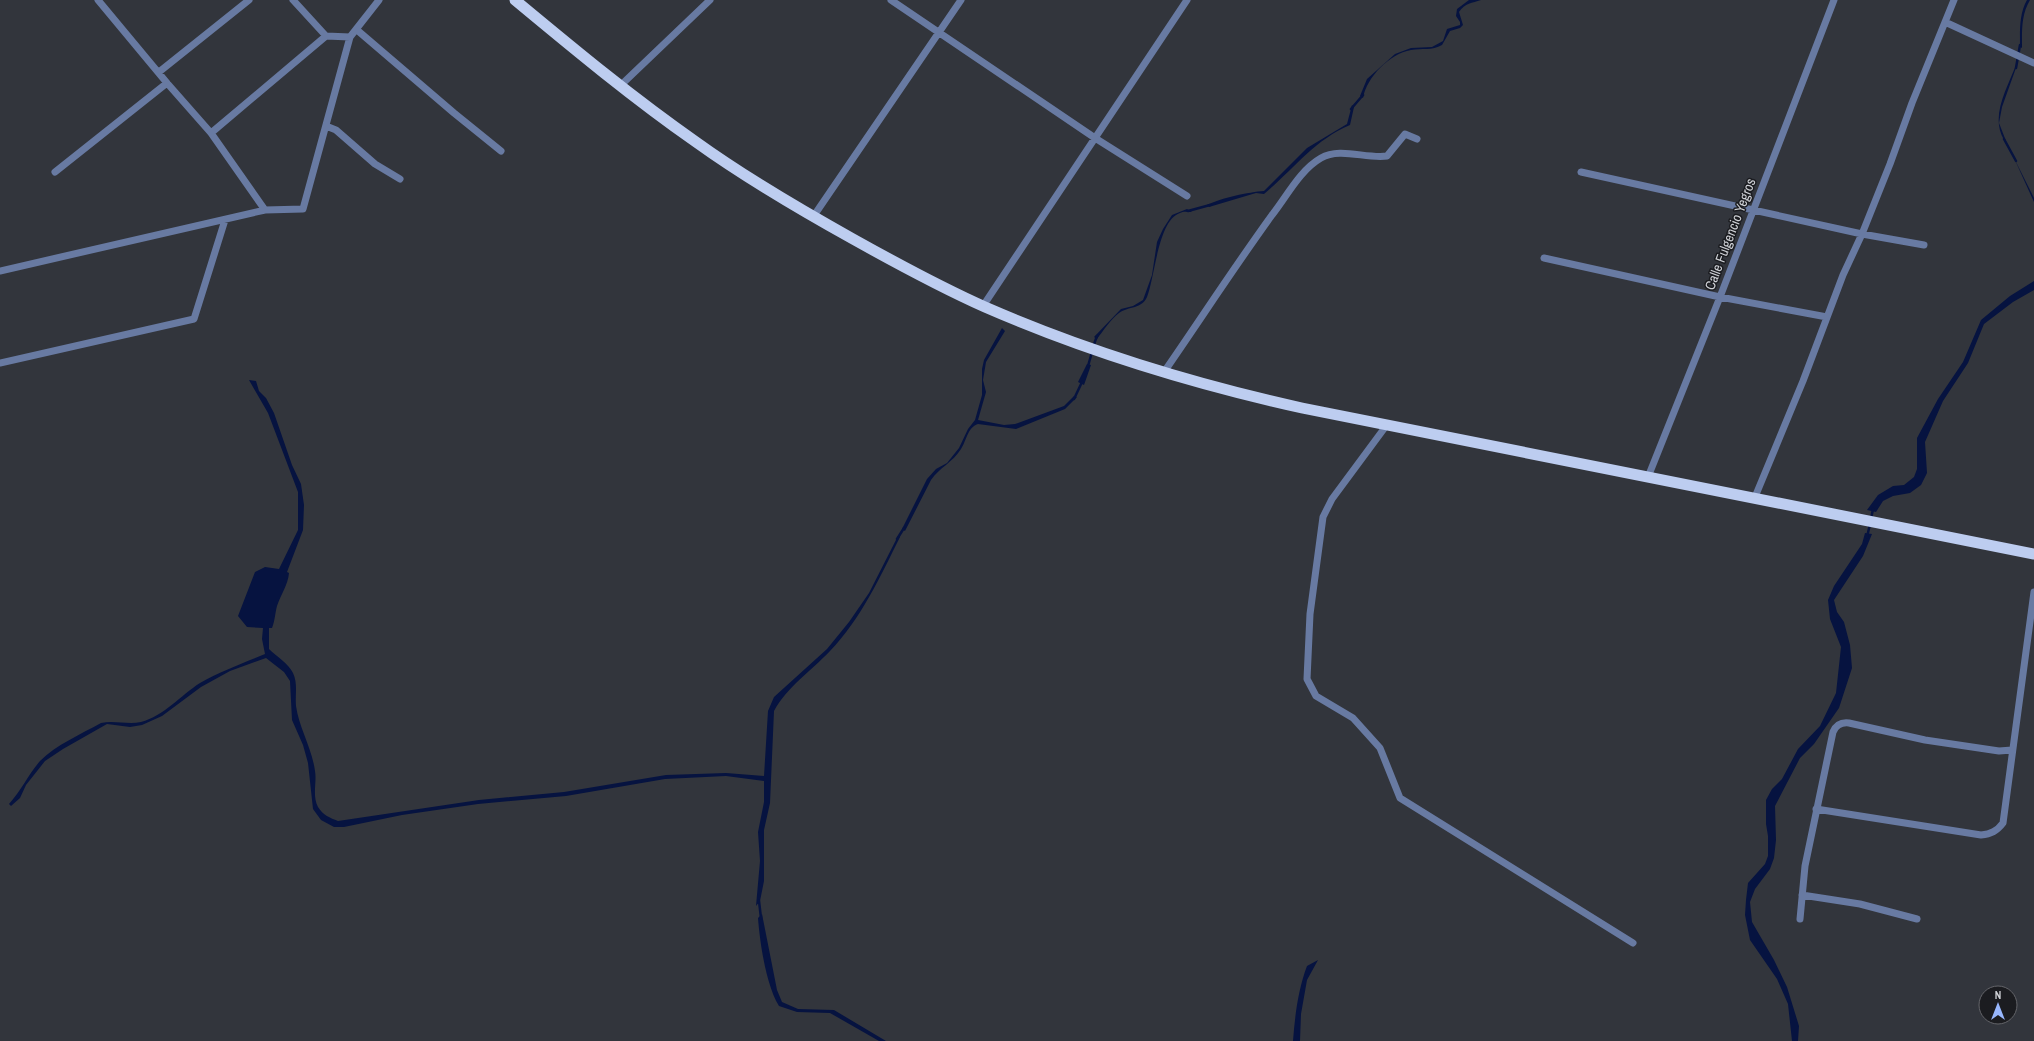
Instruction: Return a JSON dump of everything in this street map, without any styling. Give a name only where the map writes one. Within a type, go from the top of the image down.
[{"type":"highway","points":[[515,0],[620,86],[696,142],[813,218],[886,258],[983,306],[1105,353],[1234,393],[1386,426],[1755,497],[2034,554]]},
{"type":"street","points":[[159,72],[249,0]]},
{"type":"street","points":[[293,0],[326,36]]},
{"type":"street","points":[[0,271],[266,210],[304,209],[350,37],[379,0]]},
{"type":"street","points":[[620,86],[710,0]]},
{"type":"street","points":[[891,0],[1095,138],[1187,196]]},
{"type":"street","points":[[813,218],[961,0]]},
{"type":"street","points":[[983,306],[1188,0]]},
{"type":"street","name":"Calle Fulgencio Yegros","points":[[1648,477],[1720,297],[1834,0]]},
{"type":"street","points":[[1755,497],[1843,275],[1862,234],[1954,0]]},
{"type":"street","points":[[103,2],[167,83],[211,133],[266,210]]},
{"type":"street","points":[[1945,22],[2034,63]]},
{"type":"street","points":[[357,30],[454,114],[501,150]]},
{"type":"street","points":[[211,133],[326,36],[350,37]]},
{"type":"street","points":[[55,172],[167,83]]},
{"type":"street","points":[[326,126],[336,130],[375,164],[400,179]]},
{"type":"street","points":[[1164,372],[1252,244],[1299,179],[1310,167],[1322,157],[1335,153],[1378,157],[1387,156],[1405,134],[1417,139]]},
{"type":"street","points":[[1581,172],[1862,234],[1924,245]]},
{"type":"street","points":[[0,363],[194,319],[225,220]]},
{"type":"street","points":[[1544,258],[1720,297],[1827,317]]},
{"type":"street","points":[[1386,426],[1332,499],[1323,517],[1310,614],[1307,679],[1316,696],[1353,718],[1380,748],[1400,798],[1633,943]]},
{"type":"street","points":[[1816,809],[1981,835],[1989,834],[1997,830],[2003,823],[2034,592]]},
{"type":"street","points":[[1800,919],[1805,866],[1833,732],[1837,726],[1843,723],[1925,740],[1999,751],[2012,750]]},
{"type":"street","points":[[1802,895],[1860,904],[1917,918]]},
{"type":"shaded area","points":[[1469,0],[1481,0],[1469,4],[1461,9],[1459,12],[1463,25],[1460,28],[1450,31],[1442,45],[1431,49],[1403,52],[1388,61],[1395,54],[1411,48],[1432,47],[1443,41],[1447,29],[1460,25],[1460,22],[1456,16],[1457,9]]},
{"type":"shaded area","points":[[2027,0],[2030,0],[2025,11],[2022,29],[2022,48],[2020,47],[2020,23],[2024,5]]},
{"type":"shaded area","points":[[1386,62],[1369,82],[1363,98],[1360,96],[1367,79]]},
{"type":"shaded area","points":[[2017,65],[2002,107],[1999,123],[2001,102]]},
{"type":"shaded area","points":[[1352,105],[1354,107],[1350,125],[1337,131],[1315,147],[1264,194],[1256,193],[1209,207],[1207,205],[1235,196],[1264,191],[1307,148],[1347,124]]},
{"type":"shaded area","points":[[1999,123],[2006,141],[2004,140],[2000,131]]},
{"type":"shaded area","points":[[2014,158],[2034,198],[2034,202]]},
{"type":"shaded area","points":[[1187,209],[1192,212],[1180,213],[1173,218],[1167,226],[1158,250],[1150,288],[1145,301],[1142,304],[1119,313],[1097,339],[1094,337],[1121,309],[1133,306],[1143,300],[1152,275],[1157,242],[1163,229],[1172,215]]},
{"type":"shaded area","points":[[2034,281],[2034,290],[2013,302],[1984,324],[1968,363],[1943,401],[1925,442],[1927,473],[1921,485],[1910,493],[1893,496],[1883,501],[1876,512],[1867,510],[1878,495],[1893,486],[1904,485],[1914,477],[1917,469],[1917,438],[1938,399],[1963,362],[1981,320],[2010,296]]},
{"type":"shaded area","points":[[1002,328],[1005,331],[986,362],[983,380],[986,392],[978,420],[1004,425],[1015,424],[1064,406],[1074,396],[1077,397],[1065,409],[1016,429],[978,424],[974,426],[969,431],[958,454],[931,480],[905,531],[902,529],[927,479],[936,469],[947,463],[959,448],[968,429],[975,420],[982,395],[982,369],[984,360]]},
{"type":"shaded area","points":[[1087,364],[1091,365],[1084,385],[1078,382]]},
{"type":"shaded area","points":[[249,380],[256,381],[259,391],[266,398],[274,413],[292,465],[301,484],[304,505],[303,530],[287,572],[289,573],[286,586],[277,606],[272,628],[269,628],[269,649],[289,666],[295,677],[296,706],[315,771],[316,803],[324,814],[338,821],[479,800],[564,792],[666,775],[726,773],[764,776],[768,711],[774,697],[827,649],[849,622],[869,593],[898,536],[900,537],[869,597],[841,639],[786,694],[774,711],[770,803],[764,830],[764,881],[760,901],[756,906],[760,861],[758,832],[764,802],[764,781],[726,776],[665,779],[566,796],[478,804],[402,815],[344,827],[334,827],[321,820],[313,809],[308,763],[303,745],[292,720],[290,681],[284,672],[266,658],[230,671],[201,687],[162,716],[142,725],[130,727],[107,724],[45,761],[26,785],[20,798],[11,806],[9,804],[40,761],[46,755],[69,740],[101,723],[136,723],[149,719],[165,710],[200,683],[265,654],[262,639],[263,628],[247,627],[238,616],[255,572],[265,567],[279,569],[298,530],[298,492],[268,413]]},
{"type":"shaded area","points":[[1865,533],[1872,534],[1863,556],[1834,600],[1837,612],[1844,622],[1850,645],[1852,668],[1839,708],[1814,744],[1800,758],[1775,806],[1776,840],[1774,858],[1770,869],[1755,889],[1750,902],[1752,922],[1774,960],[1787,987],[1799,1026],[1798,1041],[1792,1041],[1788,1004],[1777,979],[1750,940],[1745,915],[1748,883],[1765,864],[1768,856],[1766,800],[1772,789],[1782,779],[1798,749],[1820,726],[1836,693],[1841,647],[1830,619],[1828,600],[1834,586],[1862,544]]},
{"type":"shaded area","points":[[762,914],[777,990],[782,1002],[798,1009],[834,1010],[886,1041],[879,1041],[830,1013],[797,1012],[779,1006],[774,997],[767,976],[762,951],[758,918]]},
{"type":"shaded area","points":[[1318,960],[1307,980],[1301,1014],[1300,1041],[1293,1041],[1297,1003],[1301,984],[1307,966]]},
{"type":"waterway","points":[[2016,68],[2020,45]]},
{"type":"waterway","points":[[1351,109],[1363,95]]},
{"type":"waterway","points":[[2004,139],[2016,161]]},
{"type":"waterway","points":[[1188,211],[1210,205]]},
{"type":"waterway","points":[[1093,347],[1097,336]]},
{"type":"waterway","points":[[1088,366],[1092,352]]},
{"type":"waterway","points":[[1074,399],[1082,382]]},
{"type":"waterway","points":[[1871,519],[1873,509]]},
{"type":"waterway","points":[[1867,537],[1870,524]]},
{"type":"waterway","points":[[897,539],[904,528]]},
{"type":"waterway","points":[[759,901],[761,918]]}]
